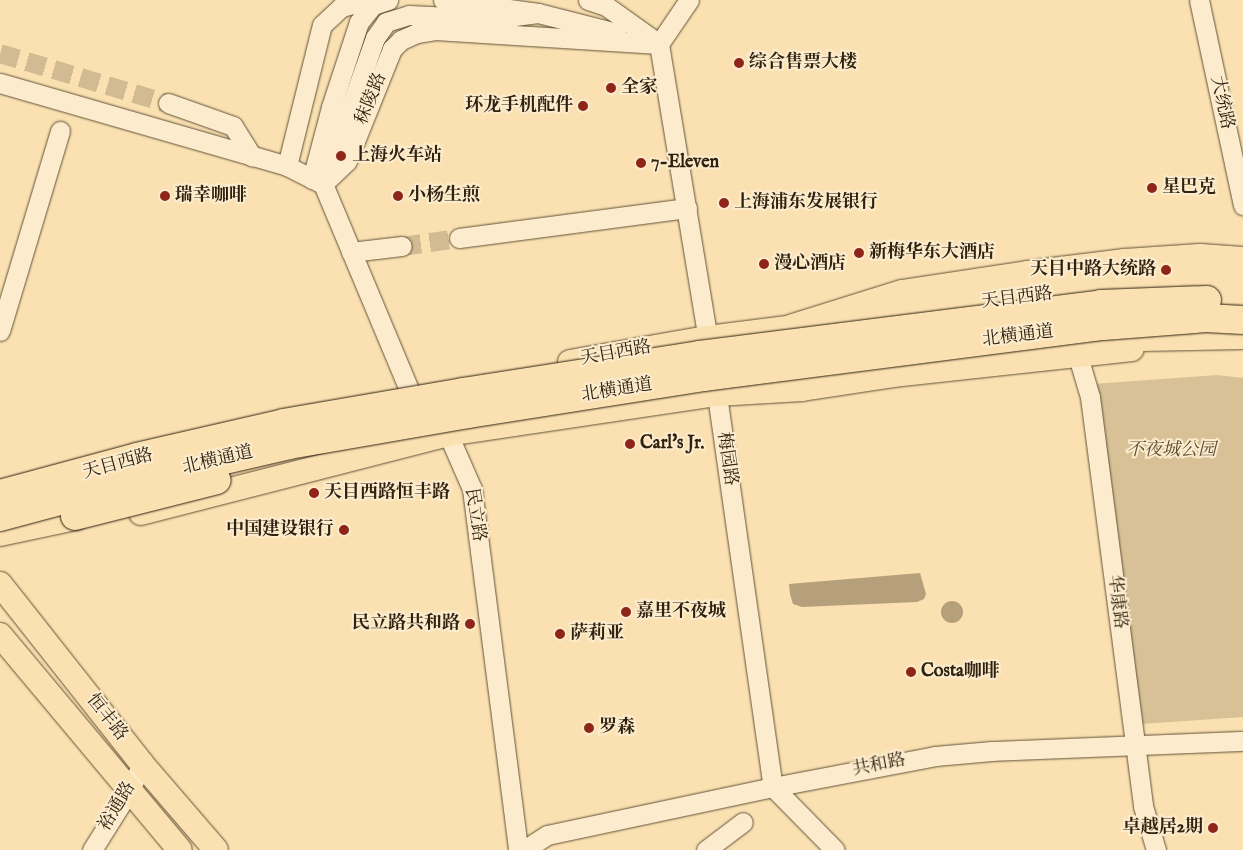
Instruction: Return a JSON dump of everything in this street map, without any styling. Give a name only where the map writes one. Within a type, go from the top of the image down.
[{"type":"highway","points":[[794,328],[902,294],[1125,263],[1200,258],[1243,261]]},
{"type":"highway","points":[[1208,300],[1243,299]]},
{"type":"highway","name":"北横通道","points":[[0,495],[137,457],[284,423],[464,392],[700,355],[1092,305],[1208,300],[1243,303]]},
{"type":"highway","name":"北横通道","points":[[0,517],[142,479],[288,445],[530,404],[703,377],[1026,336],[1197,319],[1243,320]]},
{"type":"highway","points":[[1026,336],[1106,339],[1243,334]]},
{"type":"highway","points":[[0,533],[530,404]]},
{"type":"main road","name":"天目西路","points":[[0,495],[409,390],[708,338],[1045,295],[1191,282],[1243,283]]},
{"type":"main road","points":[[0,533],[71,509],[407,430],[448,434],[717,394],[802,389],[1077,353],[1208,344],[1243,347]]},
{"type":"main road","name":"恒丰路","points":[[0,584],[142,764],[216,850]]},
{"type":"main road","name":"恒丰路","points":[[0,635],[180,850]]},
{"type":"street","points":[[287,166],[322,25],[341,7],[369,0]]},
{"type":"street","points":[[318,182],[331,107],[358,22],[373,5],[388,0]]},
{"type":"street","points":[[443,0],[538,13],[659,44]]},
{"type":"street","points":[[588,0],[606,6],[659,44]]},
{"type":"street","points":[[659,44],[688,0]]},
{"type":"street","name":"大统路","points":[[1199,0],[1243,205]]},
{"type":"street","points":[[318,182],[375,38],[386,22],[408,15],[492,19],[538,13]]},
{"type":"street","name":"秣陵路","points":[[318,182],[347,160],[392,49],[401,40],[417,33],[435,30],[659,44]]},
{"type":"street","name":"梅园路","points":[[659,44],[717,394],[773,787]]},
{"type":"street","points":[[0,83],[287,166],[318,182]]},
{"type":"street","points":[[168,103],[233,126],[252,156]]},
{"type":"street","points":[[0,331],[60,131]]},
{"type":"street","name":"民立路","points":[[318,182],[351,252],[409,390],[448,434],[472,489],[518,850]]},
{"type":"street","points":[[459,238],[687,208]]},
{"type":"street","points":[[351,252],[402,246]]},
{"type":"street","name":"华康路","points":[[1077,353],[1090,397],[1134,745],[1147,830],[1156,850]]},
{"type":"street","name":"共和路","points":[[524,850],[547,835],[773,787],[964,753],[1243,741]]},
{"type":"street","name":"裕通路","points":[[92,850],[129,791],[142,764]]},
{"type":"street","points":[[773,787],[835,850]]},
{"type":"street","points":[[706,850],[743,822]]},
{"type":"green space","name":"不夜城公园","points":[[1217,375],[1243,378],[1243,717],[1127,725],[1093,384]]},
{"type":"shaded area","points":[[920,573],[926,594],[924,599],[917,602],[802,607],[793,604],[790,594],[789,584]]},
{"type":"shaded area","points":[[952,601],[960,604],[963,612],[960,620],[952,623],[944,620],[941,612],[944,604]]},
{"type":"tunnel","points":[[0,53],[168,103]]},
{"type":"tunnel","points":[[402,246],[459,238]]},
{"type":"place","name":"综合售票大楼","points":[[739,63]]},
{"type":"place","name":"全家","points":[[611,88]]},
{"type":"place","name":"环龙手机配件","points":[[583,106]]},
{"type":"place","name":"上海火车站","points":[[341,156]]},
{"type":"place","name":"7-Eleven","points":[[641,163]]},
{"type":"place","name":"星巴克","points":[[1152,188]]},
{"type":"place","name":"瑞幸咖啡","points":[[165,196]]},
{"type":"place","name":"小杨生煎","points":[[398,196]]},
{"type":"place","name":"上海浦东发展银行","points":[[724,203]]},
{"type":"place","name":"新梅华东大酒店","points":[[859,253]]},
{"type":"place","name":"漫心酒店","points":[[764,264]]},
{"type":"place","name":"天目中路大统路","points":[[1166,270]]},
{"type":"place","name":"Carl's Jr.","points":[[630,444]]},
{"type":"place","name":"天目西路恒丰路","points":[[314,493]]},
{"type":"place","name":"中国建设银行","points":[[344,530]]},
{"type":"place","name":"嘉里不夜城","points":[[626,612]]},
{"type":"place","name":"民立路共和路","points":[[470,624]]},
{"type":"place","name":"萨莉亚","points":[[560,634]]},
{"type":"place","name":"Costa咖啡","points":[[911,672]]},
{"type":"place","name":"罗森","points":[[589,728]]},
{"type":"place","name":"卓越居2期","points":[[1213,828]]}]
